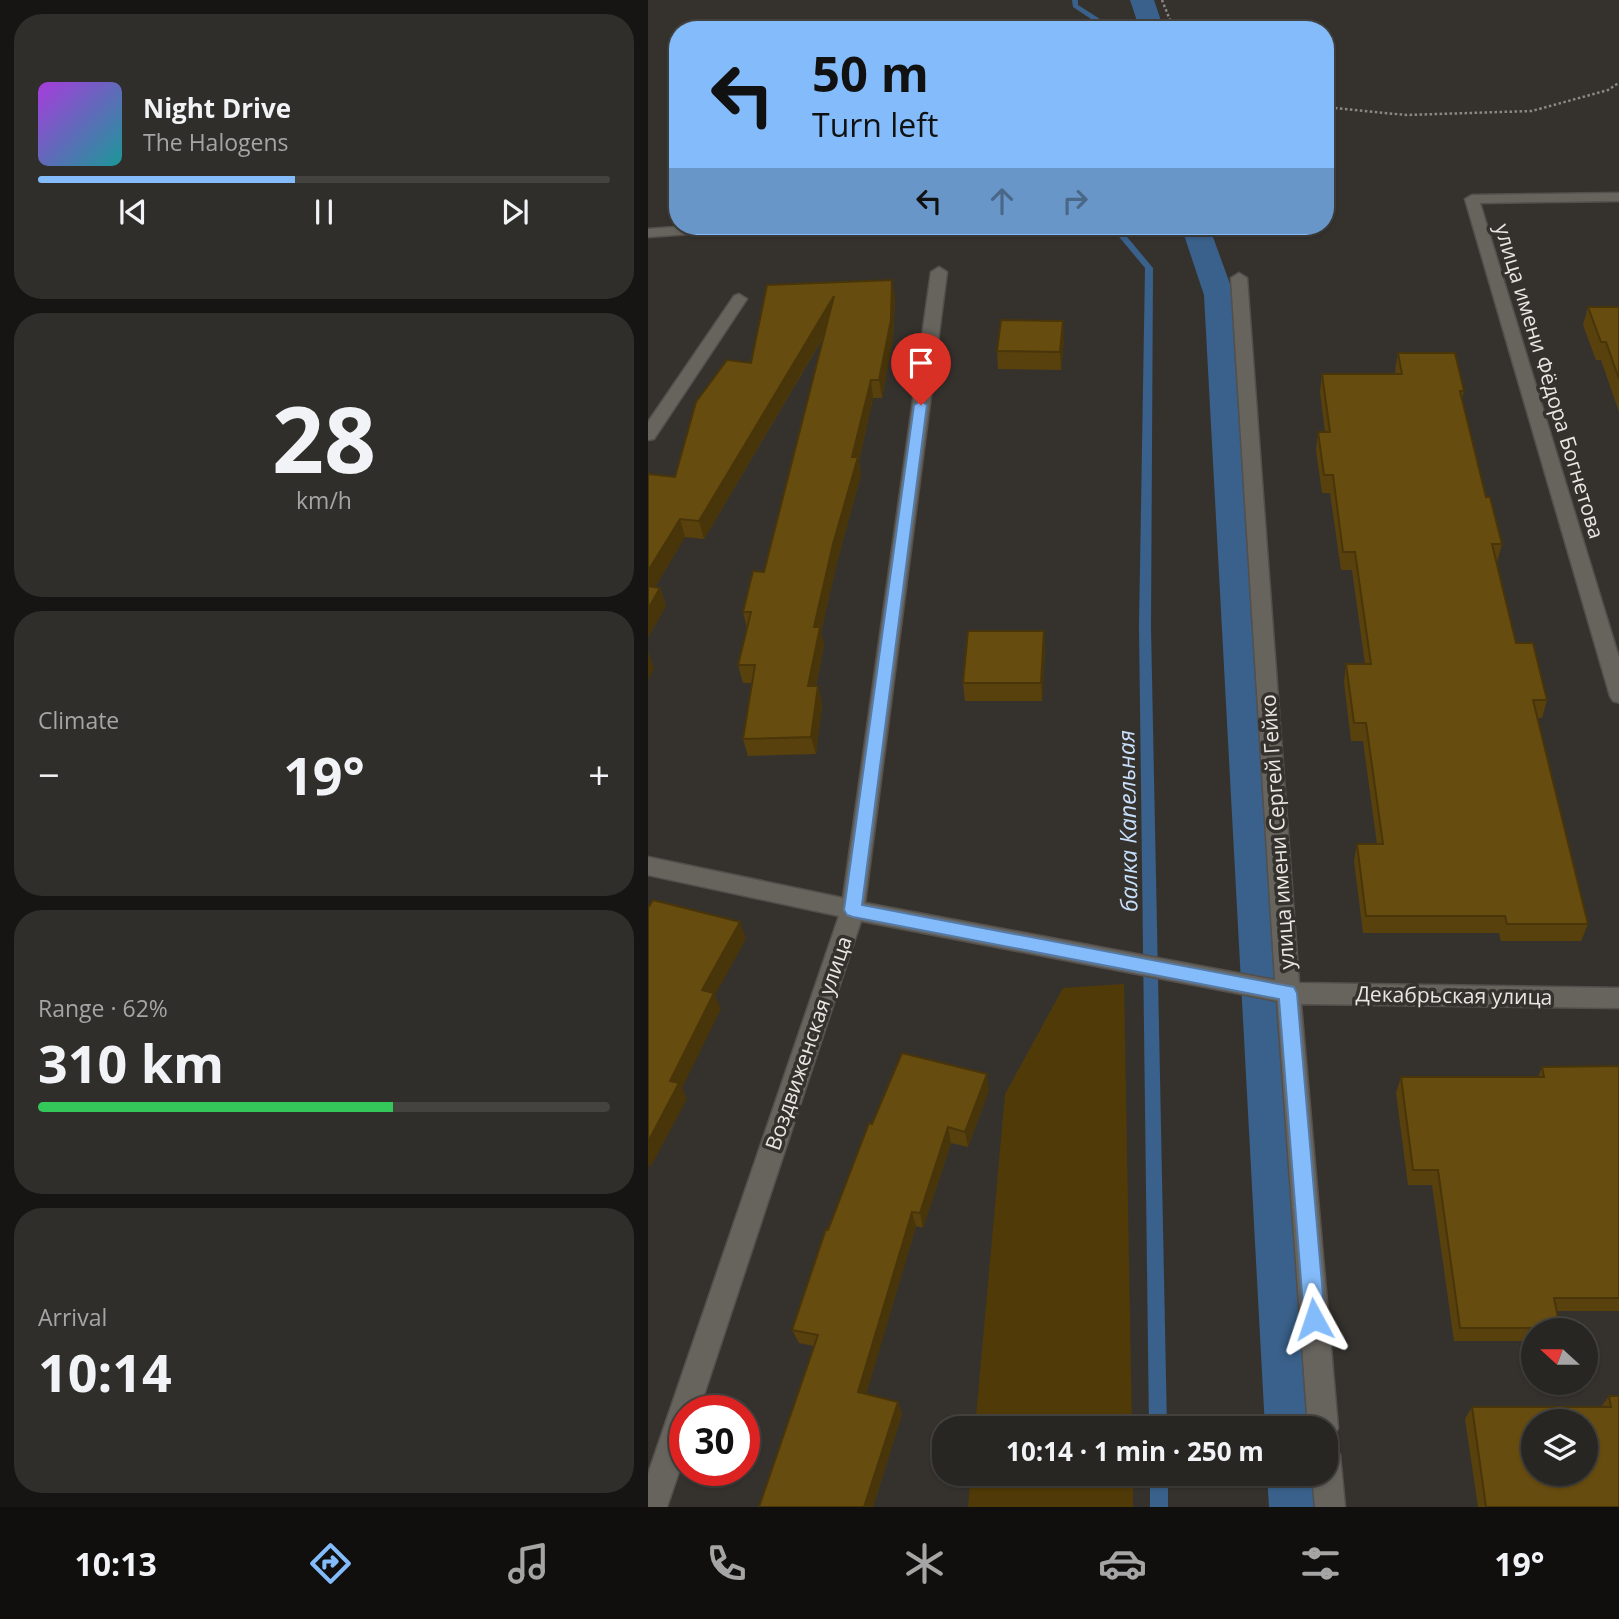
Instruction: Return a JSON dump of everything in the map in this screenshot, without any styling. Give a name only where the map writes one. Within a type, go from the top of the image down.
[{"type":"street","name":"улица имени Фёдора Богнетова","points":[[1619,197],[1472,199],[1619,696]]},
{"type":"street","points":[[648,233],[669,231]]},
{"type":"street","name":"Воздвиженская улица","points":[[652,1507],[853,910],[938,272]]},
{"type":"street","name":"улица имени Сергей Гейко","points":[[1239,278],[1288,993],[1322,1416]]},
{"type":"street","points":[[648,435],[739,299]]},
{"type":"street","points":[[648,866],[853,910]]},
{"type":"street","name":"Декабрьская улица","points":[[853,910],[1288,993],[1619,998]]},
{"type":"street","points":[[1327,1486],[1329,1507]]},
{"type":"path","points":[[1162,0],[1170,21]]},
{"type":"path","points":[[1334,108],[1406,115],[1532,111],[1608,90],[1619,82]]},
{"type":"shaded area","points":[[1124,984],[1132,1416],[976,1416],[1005,1094],[1063,988]]},
{"type":"shaded area","points":[[970,1486],[1133,1486],[1133,1507],[968,1507]]},
{"type":"building","points":[[892,280],[891,320],[879,380],[871,380],[852,457],[858,457],[833,544],[814,627],[820,627],[808,686],[818,686],[811,737],[743,739],[755,665],[738,665],[751,612],[743,612],[753,571],[764,572],[834,296],[699,521],[680,519],[648,571],[648,474],[675,477],[696,402],[727,360],[751,363],[767,285]]},
{"type":"building","points":[[1588,307],[1619,307],[1619,379],[1606,342],[1601,342]]},
{"type":"building","points":[[1001,320],[1063,321],[1060,352],[997,351]]},
{"type":"building","points":[[1398,353],[1455,353],[1464,391],[1460,391],[1486,497],[1490,497],[1502,544],[1492,544],[1516,643],[1533,643],[1547,700],[1533,700],[1588,924],[1507,924],[1505,916],[1366,916],[1357,844],[1383,844],[1366,723],[1354,723],[1346,664],[1371,664],[1355,552],[1343,552],[1333,475],[1324,475],[1318,432],[1330,432],[1322,374],[1402,374]]},
{"type":"building","points":[[648,586],[660,588],[648,609]]},
{"type":"building","points":[[968,631],[1044,631],[1041,683],[963,683]]},
{"type":"building","points":[[653,900],[740,922],[702,990],[714,993],[670,1081],[679,1083],[648,1142],[648,908]]},
{"type":"building","points":[[902,1053],[987,1074],[965,1132],[948,1127],[920,1213],[912,1212],[858,1392],[898,1402],[864,1507],[759,1507],[818,1335],[792,1330],[826,1229],[828,1230],[869,1123],[872,1124]]},
{"type":"building","points":[[1619,1066],[1619,1298],[1554,1298],[1558,1318],[1521,1318],[1521,1328],[1460,1328],[1438,1170],[1413,1170],[1401,1077],[1544,1077],[1542,1067]]},
{"type":"building","points":[[1609,1396],[1619,1396],[1619,1507],[1486,1507],[1472,1407],[1611,1407]]},
{"type":"waterway","name":"балка Капельная","points":[[1075,0],[1075,6],[1099,21]]},
{"type":"waterway","points":[[1142,0],[1149,21]]},
{"type":"waterway","name":"балка Капельная","points":[[1122,235],[1149,268],[1145,627],[1158,1416]]},
{"type":"waterway","points":[[1198,235],[1219,295],[1293,1416]]},
{"type":"waterway","name":"балка Капельная","points":[[1159,1486],[1159,1507]]},
{"type":"waterway","points":[[1298,1486],[1299,1507]]},
{"type":"route","points":[[921,405],[853,910],[1288,993],[1314,1319]]}]
